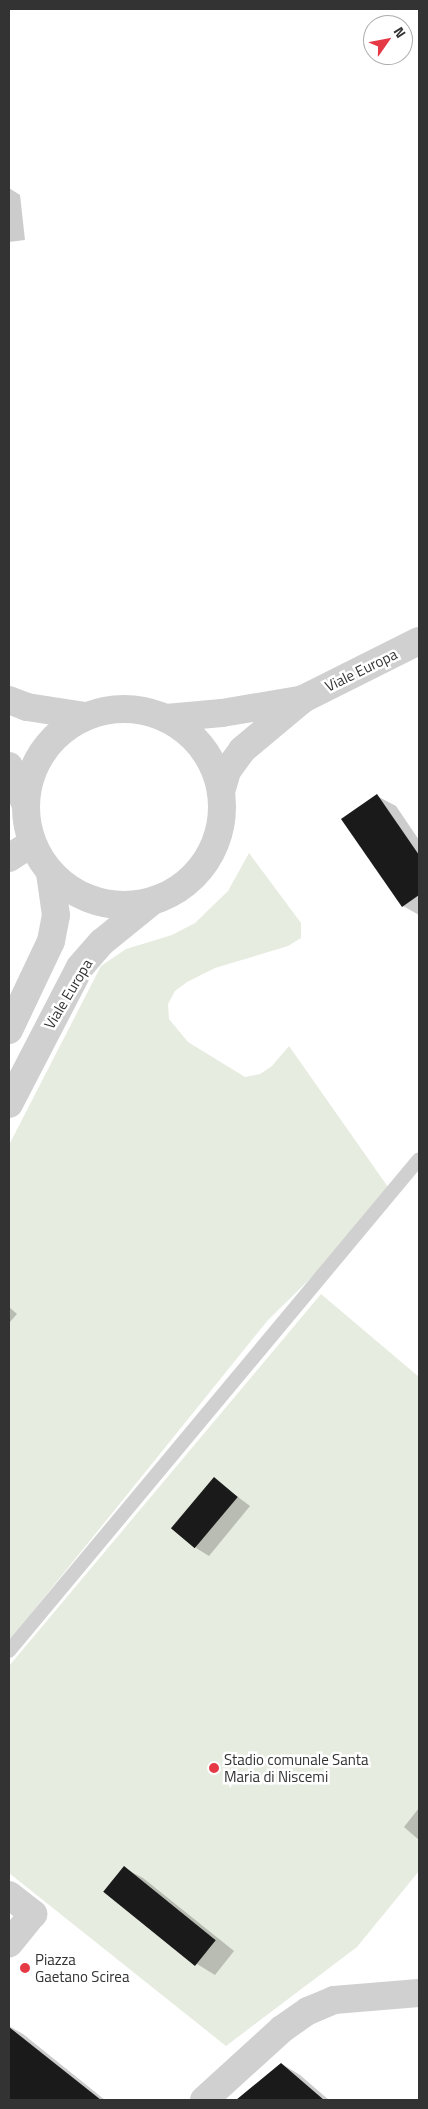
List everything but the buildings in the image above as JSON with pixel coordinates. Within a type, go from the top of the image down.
[{"type":"street","name":"Viale Europa","points":[[221,792],[227,771],[242,750],[302,699],[419,641]]},
{"type":"street","name":"Viale Europa","points":[[166,718],[222,714],[302,699]]},
{"type":"street","points":[[9,700],[27,708],[85,716]]},
{"type":"street","points":[[9,766],[25,803],[32,843],[50,873],[71,890],[96,902],[122,906],[150,903],[176,892],[203,865],[214,849],[222,821],[221,792],[208,756],[183,728],[166,718],[140,710],[112,709],[85,716],[66,728],[37,761],[28,782],[25,803]]},
{"type":"street","points":[[9,858],[32,843]]},
{"type":"street","points":[[9,1030],[51,941],[56,915],[50,873]]},
{"type":"street","name":"Viale Europa","points":[[9,1104],[80,967],[102,942],[150,903]]},
{"type":"street","points":[[9,1895],[32,1914],[9,1944]]},
{"type":"street","points":[[204,2100],[282,2029],[308,2011],[334,2000],[419,1993]]},
{"type":"lane","points":[[9,1651],[419,1159]]},
{"type":"shaded area","points":[[249,853],[301,923],[301,938],[288,946],[215,968],[187,982],[175,991],[168,1004],[169,1019],[188,1042],[245,1077],[260,1074],[272,1066],[289,1046],[388,1187],[321,1268],[268,1320],[9,1641],[9,1145],[101,966],[126,949],[172,935],[195,923],[228,891]]},
{"type":"shaded area","name":"Stadio comunale Santa Maria di Niscemi","points":[[321,1294],[419,1377],[419,1871],[357,1947],[226,2046],[9,1873],[9,1666]]},
{"type":"place","name":"Stadio comunale Santa Maria di Niscemi","points":[[214,1768]]},
{"type":"place","name":"Piazza Gaetano Scirea","points":[[25,1968]]}]
